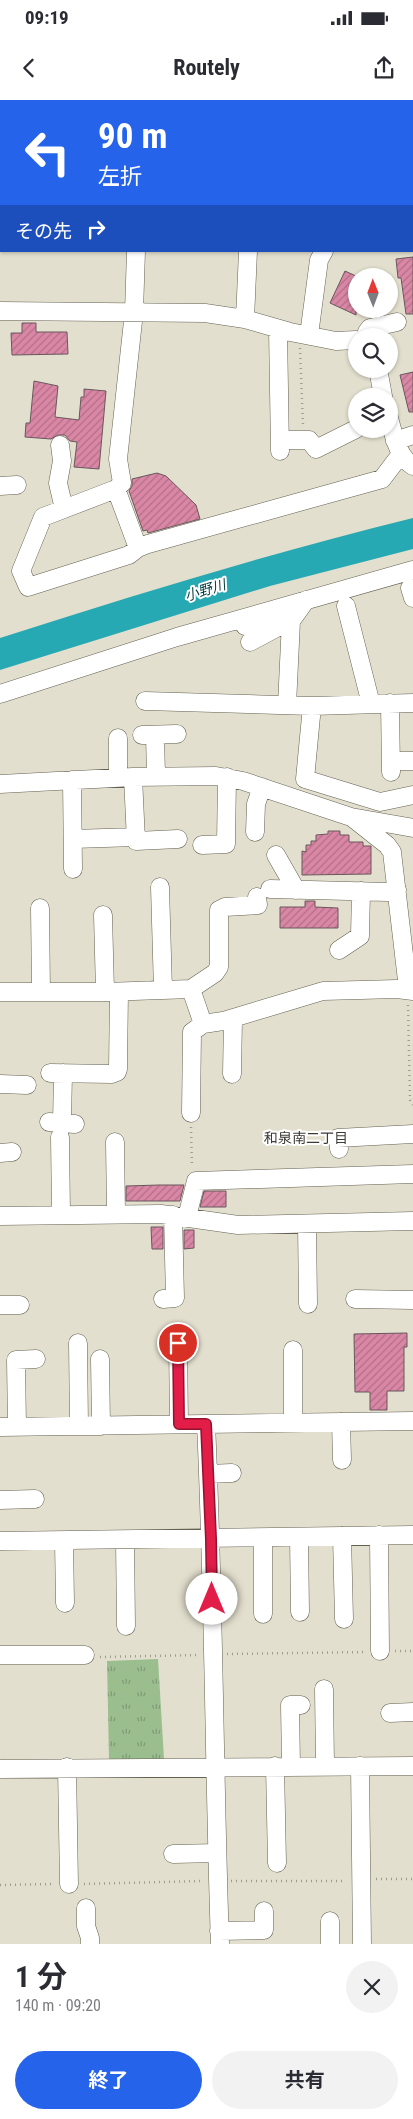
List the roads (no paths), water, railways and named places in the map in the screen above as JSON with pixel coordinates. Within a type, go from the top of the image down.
[{"type":"street","points":[[136,252],[134,312],[118,459],[122,483],[116,490],[43,517],[21,571],[28,587],[129,555],[138,548],[382,479],[391,464],[403,454],[413,435]]},
{"type":"street","points":[[245,320],[248,252]]},
{"type":"street","points":[[304,334],[319,260],[323,252]]},
{"type":"street","points":[[0,311],[206,313],[336,341],[348,340]]},
{"type":"street","points":[[370,328],[397,322]]},
{"type":"street","points":[[278,329],[280,446],[309,440],[316,449],[348,433]]},
{"type":"street","points":[[397,438],[403,454]]},
{"type":"street","points":[[60,445],[62,461],[58,483],[64,509]]},
{"type":"street","points":[[116,490],[138,548]]},
{"type":"street","points":[[0,694],[120,654],[229,621],[413,570]]},
{"type":"street","points":[[250,642],[291,621],[306,600]]},
{"type":"street","points":[[346,606],[372,704]]},
{"type":"street","points":[[229,621],[240,626],[251,627],[274,622],[291,621]]},
{"type":"street","points":[[287,706],[291,621]]},
{"type":"street","points":[[145,701],[287,706],[413,703]]},
{"type":"street","points":[[390,704],[391,766],[413,760]]},
{"type":"street","points":[[312,706],[305,779],[380,802],[413,795]]},
{"type":"street","points":[[156,776],[148,735],[178,734]]},
{"type":"street","points":[[118,738],[136,841],[178,839]]},
{"type":"street","points":[[0,784],[156,776],[226,777],[345,815],[413,828]]},
{"type":"street","points":[[202,845],[226,844],[226,777]]},
{"type":"street","points":[[72,780],[73,869]]},
{"type":"street","points":[[255,832],[256,804],[262,788]]},
{"type":"street","points":[[345,815],[373,799]]},
{"type":"street","points":[[191,1113],[192,1032],[203,1024],[233,1019],[323,991],[410,990],[394,860],[388,845],[345,815]]},
{"type":"street","points":[[73,839],[136,837]]},
{"type":"street","points":[[276,855],[296,890]]},
{"type":"street","points":[[160,888],[163,990]]},
{"type":"street","points":[[0,992],[112,992],[191,989],[215,973],[219,967],[219,910],[224,907],[258,905],[264,893],[296,890],[388,892],[397,890]]},
{"type":"street","points":[[338,950],[360,936],[361,891]]},
{"type":"street","points":[[40,908],[41,992]]},
{"type":"street","points":[[62,1214],[61,1130],[56,1073],[112,1074],[117,1072],[118,1069],[103,915]]},
{"type":"street","points":[[191,989],[203,1024]]},
{"type":"street","points":[[232,1074],[233,1019]]},
{"type":"street","points":[[0,1084],[27,1085]]},
{"type":"street","points":[[339,1149],[338,1138],[413,1134]]},
{"type":"street","points":[[115,1142],[116,1213]]},
{"type":"street","points":[[163,1299],[175,1298],[180,1216],[196,1181],[413,1174]]},
{"type":"street","points":[[0,1216],[116,1213],[180,1216],[238,1225],[413,1221]]},
{"type":"street","points":[[306,1224],[308,1304]]},
{"type":"street","points":[[355,1299],[413,1300]]},
{"type":"street","points":[[78,1343],[79,1426]]},
{"type":"street","points":[[292,1350],[293,1422]]},
{"type":"street","points":[[173,1352],[179,1424]]},
{"type":"street","points":[[100,1359],[101,1426]]},
{"type":"street","points":[[36,1360],[16,1360],[9,1427],[413,1421]]},
{"type":"street","points":[[341,1422],[341,1460]]},
{"type":"street","points":[[206,1424],[211,1539],[219,1938],[264,1930],[264,1911]]},
{"type":"street","points":[[208,1474],[232,1473]]},
{"type":"street","points":[[0,1500],[35,1499]]},
{"type":"street","points":[[0,1541],[413,1535]]},
{"type":"street","points":[[342,1536],[344,1619]]},
{"type":"street","points":[[379,1536],[380,1651]]},
{"type":"street","points":[[299,1537],[300,1612]]},
{"type":"street","points":[[263,1538],[263,1614]]},
{"type":"street","points":[[64,1540],[65,1603]]},
{"type":"street","points":[[125,1540],[126,1626]]},
{"type":"street","points":[[0,1654],[85,1655]]},
{"type":"street","points":[[324,1689],[325,1766]]},
{"type":"street","points":[[277,1863],[283,1766],[290,1705],[301,1706]]},
{"type":"street","points":[[390,1713],[413,1712]]},
{"type":"street","points":[[360,1766],[368,1847],[362,1880],[362,1944]]},
{"type":"street","points":[[0,1769],[67,1767],[413,1766]]},
{"type":"street","points":[[67,1767],[69,1884]]},
{"type":"street","points":[[173,1854],[217,1853]]},
{"type":"street","points":[[86,1908],[86,1926],[90,1944]]},
{"type":"street","points":[[330,1921],[330,1944]]},
{"type":"water","name":"小野川","points":[[413,518],[413,549],[270,586],[0,670],[0,638],[206,574]]},
{"type":"district","name":"和泉南二丁目","points":[[306,1138]]}]
